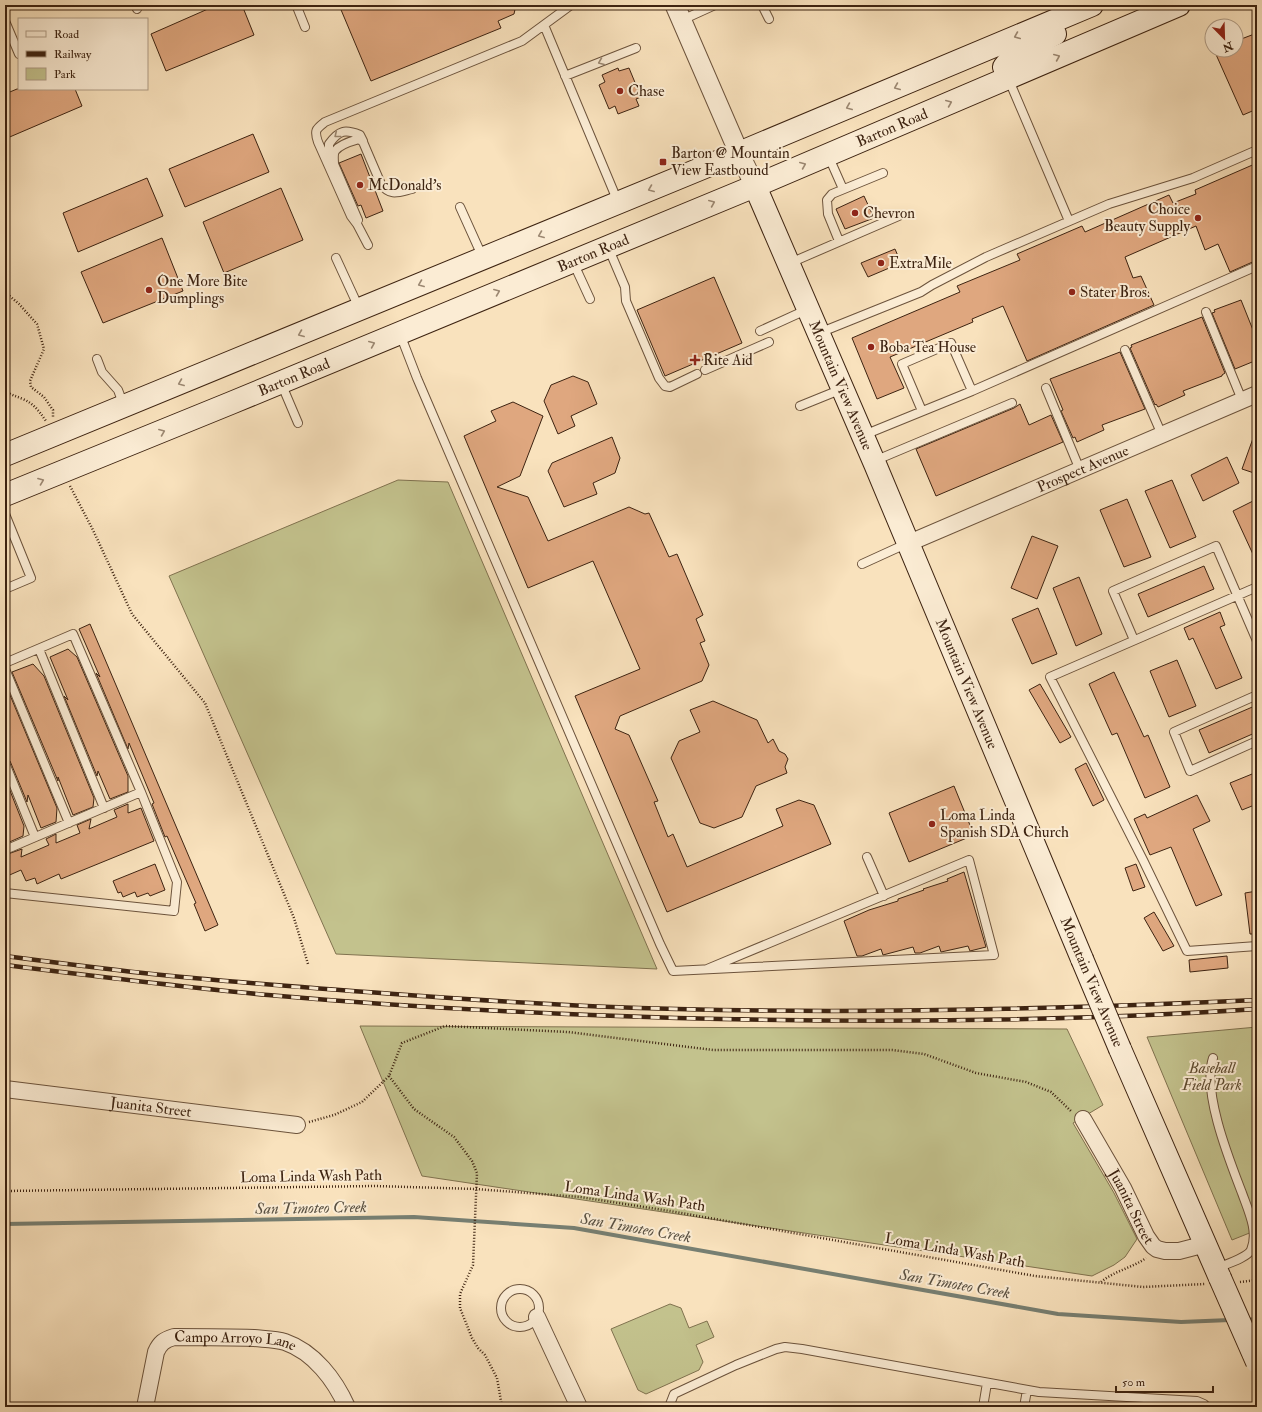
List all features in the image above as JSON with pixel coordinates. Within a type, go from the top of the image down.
[{"type":"main road","points":[[5,455],[49,429],[125,406],[739,153],[1092,5]]},
{"type":"main road","points":[[1008,78],[1004,67],[1012,57],[1072,26],[1102,5]]},
{"type":"main road","name":"Barton Road","points":[[5,495],[608,247],[1179,5]]},
{"type":"main road","name":"Mountain View Avenue","points":[[754,186],[909,543],[1120,1049],[1257,1362]]},
{"type":"street","name":"Mountain View Avenue","points":[[678,12],[754,186]]},
{"type":"street","name":"Prospect Avenue","points":[[909,543],[1257,394]]},
{"type":"street","name":"Juanita Street","points":[[5,1089],[297,1125]]},
{"type":"street","name":"Juanita Street","points":[[1078,1116],[1123,1188],[1146,1236],[1153,1246],[1164,1251],[1179,1251],[1206,1244]]},
{"type":"street","points":[[537,1317],[579,1407]]},
{"type":"street","name":"Campo Arroyo Lane","points":[[145,1407],[156,1352],[160,1344],[165,1340],[174,1337],[239,1337],[284,1342],[314,1358],[338,1389],[347,1407]]},
{"type":"lane","points":[[298,5],[297,8],[305,27]]},
{"type":"lane","points":[[368,245],[359,227],[351,216],[318,142],[315,132],[317,128],[325,122],[522,40],[544,26],[570,5]]},
{"type":"lane","points":[[678,12],[715,5]]},
{"type":"lane","points":[[762,5],[769,18]]},
{"type":"lane","points":[[5,21],[18,52]]},
{"type":"lane","points":[[544,26],[619,202]]},
{"type":"lane","points":[[565,76],[636,48]]},
{"type":"lane","points":[[1008,78],[1069,221]]},
{"type":"lane","points":[[359,227],[358,220],[329,152],[329,144],[334,137],[342,131],[351,131],[360,135],[385,190],[390,193],[412,189]]},
{"type":"lane","points":[[334,164],[335,151],[351,141],[359,139],[363,142]]},
{"type":"lane","points":[[819,333],[921,292],[986,257],[1109,204],[1193,178],[1257,150]]},
{"type":"lane","points":[[828,155],[843,189]]},
{"type":"lane","points":[[839,241],[828,214],[827,200],[832,194],[883,173]]},
{"type":"lane","points":[[460,207],[483,259]]},
{"type":"lane","points":[[788,263],[901,215]]},
{"type":"lane","points":[[608,247],[625,287],[626,302],[659,378],[665,386],[670,386],[769,342]]},
{"type":"lane","points":[[336,258],[360,310]]},
{"type":"lane","points":[[573,261],[590,299]]},
{"type":"lane","points":[[863,435],[972,391],[1257,266]]},
{"type":"lane","points":[[760,331],[808,309]]},
{"type":"lane","points":[[1206,312],[1242,400]]},
{"type":"lane","points":[[400,333],[417,378],[673,971],[994,955],[969,860],[707,969]]},
{"type":"lane","points":[[922,411],[902,364],[951,343],[972,391]]},
{"type":"lane","points":[[1125,350],[1162,435]]},
{"type":"lane","points":[[97,359],[102,372],[118,390],[125,406]]},
{"type":"lane","points":[[281,382],[298,423]]},
{"type":"lane","points":[[1046,388],[1080,470]]},
{"type":"lane","points":[[800,406],[843,389]]},
{"type":"lane","points":[[874,461],[1012,404]]},
{"type":"lane","points":[[5,514],[31,578],[5,589]]},
{"type":"lane","points":[[862,564],[909,543]]},
{"type":"lane","points":[[1134,640],[1113,591],[1216,546],[1236,596],[1257,641]]},
{"type":"lane","points":[[1257,587],[1050,677],[1140,853],[1187,951],[1257,946]]},
{"type":"lane","points":[[5,663],[73,634],[141,792],[177,882],[174,911],[5,893]]},
{"type":"lane","points":[[39,649],[104,808]]},
{"type":"lane","points":[[5,669],[69,823]]},
{"type":"lane","points":[[1257,695],[1174,732],[1190,771],[1257,741]]},
{"type":"lane","points":[[5,763],[35,837]]},
{"type":"lane","points":[[5,850],[141,792]]},
{"type":"lane","points":[[867,857],[884,896]]},
{"type":"lane","points":[[1213,1058],[1210,1067],[1211,1097],[1228,1154],[1252,1223],[1254,1240],[1251,1250],[1246,1256],[1219,1278]]},
{"type":"lane","points":[[516,1288],[529,1290],[538,1299],[539,1312],[537,1317],[533,1322],[520,1327],[508,1323],[503,1318],[500,1306],[505,1294],[516,1288]]},
{"type":"lane","points":[[669,1407],[674,1394],[736,1365],[784,1347],[1039,1392],[1197,1401],[1207,1407]]},
{"type":"lane","points":[[983,1407],[987,1383]]},
{"type":"lane","points":[[1024,1407],[1027,1390]]},
{"type":"path","points":[[5,292],[19,304],[37,324],[44,349],[30,381],[32,387],[44,397],[53,410],[53,418],[49,429]]},
{"type":"path","points":[[5,390],[9,394],[36,406],[49,429]]},
{"type":"path","points":[[60,473],[72,489],[132,614],[205,703],[294,918],[308,964]]},
{"type":"path","points":[[297,1125],[334,1115],[362,1102],[389,1076],[402,1044],[445,1026],[568,1032],[712,1050],[892,1050],[924,1054],[976,1073],[1026,1082],[1051,1092],[1078,1116]]},
{"type":"path","points":[[389,1076],[414,1109],[454,1137],[472,1161],[478,1173],[473,1265],[460,1294],[460,1308],[472,1338],[478,1348],[485,1355],[497,1378],[502,1407]]},
{"type":"path","name":"Loma Linda Wash Path","points":[[5,1191],[375,1186],[476,1189],[580,1197],[663,1210],[1035,1276],[1143,1286],[1219,1278],[1257,1280]]},
{"type":"path","points":[[1101,1283],[1107,1277],[1138,1264],[1157,1249]]},
{"type":"green space","points":[[398,480],[448,482],[657,969],[336,954],[169,576]]},
{"type":"green space","points":[[360,1026],[1067,1029],[1103,1105],[1073,1123],[1114,1193],[1137,1239],[1125,1257],[1114,1265],[1092,1276],[422,1176]]},
{"type":"green space","name":"Baseball Field Park","points":[[1257,1027],[1257,1230],[1232,1240],[1147,1037]]},
{"type":"green space","points":[[670,1304],[681,1308],[689,1328],[707,1321],[714,1337],[696,1345],[703,1362],[699,1370],[646,1394],[638,1390],[611,1329]]},
{"type":"building","points":[[217,5],[242,5],[254,35],[166,71],[151,34]]},
{"type":"building","points":[[339,5],[516,5],[514,14],[498,21],[501,28],[371,81]]},
{"type":"building","points":[[1257,33],[1257,109],[1243,115],[1218,58],[1244,58],[1244,38]]},
{"type":"building","name":"Chase","points":[[618,68],[619,71],[629,68],[641,97],[636,99],[639,106],[618,114],[615,106],[609,109],[599,85],[605,82],[602,75]]},
{"type":"building","points":[[17,89],[75,90],[82,106],[5,139],[5,94]]},
{"type":"building","points":[[253,134],[269,172],[185,207],[169,169]]},
{"type":"building","points":[[361,154],[383,211],[366,218],[361,205],[358,206],[339,163]]},
{"type":"building","points":[[1257,163],[1257,260],[1230,272],[1218,244],[1205,250],[1196,226],[1125,257],[1133,278],[1141,276],[1154,305],[1027,361],[1003,306],[972,319],[973,322],[890,357],[904,388],[877,399],[852,338],[960,292],[957,286],[1020,260],[1017,254],[1082,226],[1085,232],[1169,195],[1173,203],[1196,194],[1195,190]]},
{"type":"building","points":[[147,178],[163,216],[78,252],[63,213]]},
{"type":"building","points":[[281,188],[303,240],[224,273],[203,222]]},
{"type":"building","name":"Chevron","points":[[864,196],[874,218],[845,229],[836,209]]},
{"type":"building","points":[[162,238],[183,291],[103,323],[81,272]]},
{"type":"building","name":"ExtraMile","points":[[895,249],[901,263],[868,277],[861,263]]},
{"type":"building","name":"Rite Aid","points":[[714,277],[742,343],[665,376],[637,310]]},
{"type":"building","points":[[1241,300],[1257,340],[1257,360],[1235,369],[1212,313],[1215,312],[1214,310]]},
{"type":"building","points":[[1202,317],[1225,373],[1222,376],[1183,391],[1185,395],[1158,407],[1156,404],[1155,405],[1130,348],[1132,347],[1131,345]]},
{"type":"building","points":[[1120,352],[1145,409],[1102,425],[1104,430],[1077,442],[1075,437],[1073,438],[1061,411],[1063,410],[1050,379]]},
{"type":"building","points":[[573,376],[588,382],[597,404],[571,416],[575,426],[558,434],[544,401],[551,385]]},
{"type":"building","points":[[513,402],[543,416],[520,476],[497,487],[528,497],[548,541],[629,507],[645,514],[649,513],[669,557],[677,554],[703,615],[696,619],[705,641],[700,643],[709,665],[702,681],[620,716],[615,729],[629,735],[658,801],[654,802],[668,837],[673,834],[687,867],[783,826],[776,809],[799,800],[814,805],[831,844],[667,912],[575,696],[640,669],[593,561],[528,588],[464,436],[496,421],[491,411]]},
{"type":"building","points":[[1020,404],[1029,425],[1051,415],[1063,442],[936,496],[916,449],[1014,408]]},
{"type":"building","points":[[1256,430],[1257,431],[1257,474],[1242,469]]},
{"type":"building","points":[[612,437],[620,458],[615,473],[593,483],[597,494],[564,507],[548,471],[552,463]]},
{"type":"building","points":[[1227,457],[1239,483],[1203,501],[1191,475]]},
{"type":"building","points":[[1172,480],[1196,537],[1170,548],[1145,491]]},
{"type":"building","points":[[1127,499],[1151,557],[1124,567],[1100,510]]},
{"type":"building","points":[[1257,499],[1257,563],[1233,511]]},
{"type":"building","points":[[1032,536],[1058,546],[1037,599],[1011,588]]},
{"type":"building","points":[[1204,566],[1214,589],[1148,617],[1138,594]]},
{"type":"building","points":[[1079,577],[1102,634],[1076,646],[1053,588]]},
{"type":"building","points":[[1038,608],[1057,654],[1032,664],[1012,619]]},
{"type":"building","points":[[1220,612],[1225,625],[1220,627],[1242,678],[1216,689],[1193,638],[1189,640],[1184,628]]},
{"type":"building","points":[[90,624],[218,925],[205,931],[194,904],[196,903],[167,836],[165,837],[152,804],[154,803],[129,743],[128,749],[96,673],[100,677],[79,629]]},
{"type":"building","points":[[68,649],[77,657],[128,776],[128,792],[110,799],[98,771],[97,776],[64,696],[68,700],[50,657]]},
{"type":"building","points":[[1177,660],[1196,706],[1169,717],[1150,671]]},
{"type":"building","points":[[33,664],[44,676],[94,798],[93,807],[73,815],[12,672]]},
{"type":"building","points":[[1114,672],[1144,737],[1148,735],[1170,787],[1145,798],[1117,733],[1112,735],[1089,684]]},
{"type":"building","points":[[5,683],[57,808],[56,822],[41,828],[28,795],[27,802],[10,761],[5,758]]},
{"type":"building","points":[[1040,684],[1071,737],[1060,743],[1029,690]]},
{"type":"building","points":[[713,701],[757,720],[768,743],[773,739],[779,751],[785,754],[788,759],[785,767],[787,773],[756,786],[742,817],[714,828],[700,823],[671,758],[679,741],[700,732],[690,710]]},
{"type":"building","points":[[1257,705],[1257,732],[1209,753],[1199,730]]},
{"type":"building","points":[[1086,763],[1104,800],[1093,806],[1075,769]]},
{"type":"building","points":[[1257,772],[1257,804],[1242,810],[1230,783]]},
{"type":"building","points":[[5,778],[24,826],[23,836],[5,844]]},
{"type":"building","name":"Loma Linda Spanish SDA Church","points":[[954,786],[974,835],[909,862],[889,813]]},
{"type":"building","points":[[1197,795],[1210,821],[1193,829],[1222,895],[1196,906],[1171,847],[1150,855],[1134,819],[1145,814],[1147,818]]},
{"type":"building","points":[[128,804],[128,813],[141,808],[154,841],[61,879],[59,874],[37,884],[35,878],[26,881],[21,870],[5,877],[5,855],[22,849],[21,857],[49,845],[46,839],[56,834],[56,843],[80,833],[77,825],[91,819],[89,829],[117,817],[114,810]]},
{"type":"building","points":[[155,864],[165,890],[150,896],[148,893],[137,897],[135,892],[123,897],[121,892],[118,893],[113,881]]},
{"type":"building","points":[[1136,864],[1145,887],[1133,891],[1125,868]]},
{"type":"building","points":[[964,872],[986,947],[970,951],[968,946],[941,952],[939,946],[920,953],[915,953],[913,947],[883,955],[881,949],[862,956],[857,956],[844,921],[869,910],[898,901],[898,899],[924,890],[923,889],[948,881],[947,879]]},
{"type":"building","points":[[1257,891],[1257,934],[1250,934],[1245,893]]},
{"type":"building","points":[[1154,912],[1174,946],[1163,951],[1144,918]]},
{"type":"building","points":[[1227,956],[1228,968],[1190,972],[1189,960]]},
{"type":"waterway","name":"San Timoteo Creek","points":[[5,1224],[414,1217],[574,1228],[1058,1314],[1181,1322],[1230,1320]]},
{"type":"waterway","name":"San Timoteo Creek","points":[[1245,1320],[1257,1319]]},
{"type":"railway","points":[[5,956],[143,973],[268,985],[429,997],[642,1008],[895,1011],[1112,1006],[1257,1000]]},
{"type":"railway","points":[[5,965],[268,995],[472,1010],[677,1018],[822,1021],[1040,1019],[1112,1017],[1257,1009]]},
{"type":"place","name":"Chase","points":[[620,91]]},
{"type":"place","name":"Barton @ Mountain View Eastbound","points":[[663,162]]},
{"type":"place","name":"McDonald's","points":[[360,185]]},
{"type":"place","name":"Chevron","points":[[855,213]]},
{"type":"place","name":"Choice Beauty Supply","points":[[1198,218]]},
{"type":"place","name":"ExtraMile","points":[[881,263]]},
{"type":"place","name":"One More Bite Dumplings","points":[[149,290]]},
{"type":"place","name":"Stater Bros.","points":[[1072,292]]},
{"type":"place","name":"Boba Tea House","points":[[871,347]]},
{"type":"place","name":"Rite Aid","points":[[695,360]]},
{"type":"place","name":"Loma Linda Spanish SDA Church","points":[[932,824]]}]
